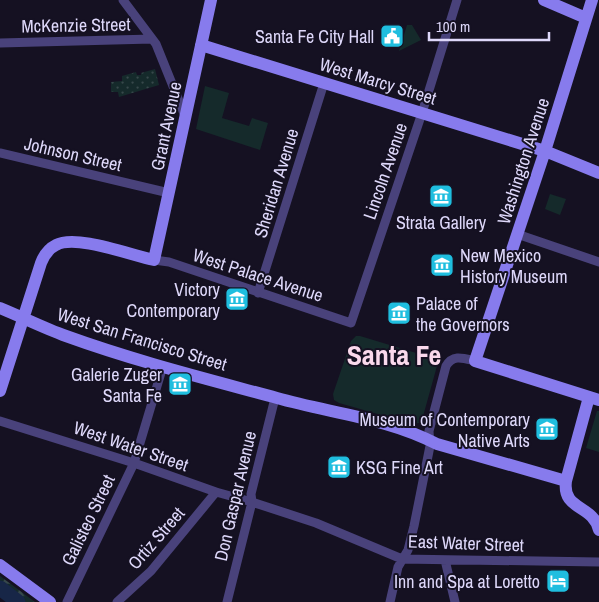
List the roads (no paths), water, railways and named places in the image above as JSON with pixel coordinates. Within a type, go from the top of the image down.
[{"type":"street","points":[[123,0],[158,49],[185,116]]},
{"type":"street","name":"Grant Avenue","points":[[154,260],[211,0]]},
{"type":"street","name":"Lincoln Avenue","points":[[351,323],[422,113],[457,0]]},
{"type":"street","points":[[544,0],[586,18]]},
{"type":"street","name":"Washington Avenue","points":[[475,361],[545,151],[592,0]]},
{"type":"street","name":"McKenzie Street","points":[[0,43],[152,39]]},
{"type":"street","name":"West Marcy Street","points":[[201,45],[545,151],[599,173]]},
{"type":"street","name":"Sheridan Avenue","points":[[258,292],[324,83]]},
{"type":"street","name":"Johnson Street","points":[[0,153],[169,193]]},
{"type":"street","points":[[518,234],[599,262]]},
{"type":"street","points":[[0,392],[41,263],[46,253],[56,244],[77,241],[154,260]]},
{"type":"street","name":"West Palace Avenue","points":[[154,260],[168,262],[351,323]]},
{"type":"street","name":"West San Francisco Street","points":[[0,308],[89,344],[275,398],[313,408],[336,411],[422,436],[437,444],[566,481]]},
{"type":"street","points":[[390,602],[398,567],[408,550],[430,446],[430,426],[445,370],[449,360],[452,358],[475,361],[594,398],[566,481],[566,497],[573,504],[590,514],[599,530]]},
{"type":"street","name":"Galisteo Street","points":[[67,602],[134,464],[163,366]]},
{"type":"street","name":"Don Gaspar Avenue","points":[[227,602],[275,398]]},
{"type":"street","name":"West Water Street","points":[[0,421],[252,502]]},
{"type":"street","name":"Ortiz Street","points":[[118,602],[151,572],[216,492]]},
{"type":"street","name":"East Water Street","points":[[252,502],[316,522],[402,559],[599,562]]},
{"type":"street","points":[[445,560],[455,602]]},
{"type":"street","points":[[0,565],[50,602]]},
{"type":"waterway","points":[[0,588],[18,602]]},
{"type":"place","name":"Santa Fe City Hall","points":[[392,36]]},
{"type":"place","name":"Strata Gallery","points":[[441,196]]},
{"type":"place","name":"New Mexico History Museum","points":[[442,265]]},
{"type":"place","name":"Victory Contemporary","points":[[237,299]]},
{"type":"place","name":"Palace of the Governors","points":[[399,313]]},
{"type":"place","name":"Galerie Zuger Santa Fe","points":[[180,384]]},
{"type":"place","name":"Museum of Contemporary Native Arts","points":[[547,429]]},
{"type":"place","name":"KSG Fine Art","points":[[339,467]]},
{"type":"place","name":"Inn and Spa at Loretto","points":[[558,581]]},
{"type":"district","name":"Santa Fe","points":[[394,355]]}]
